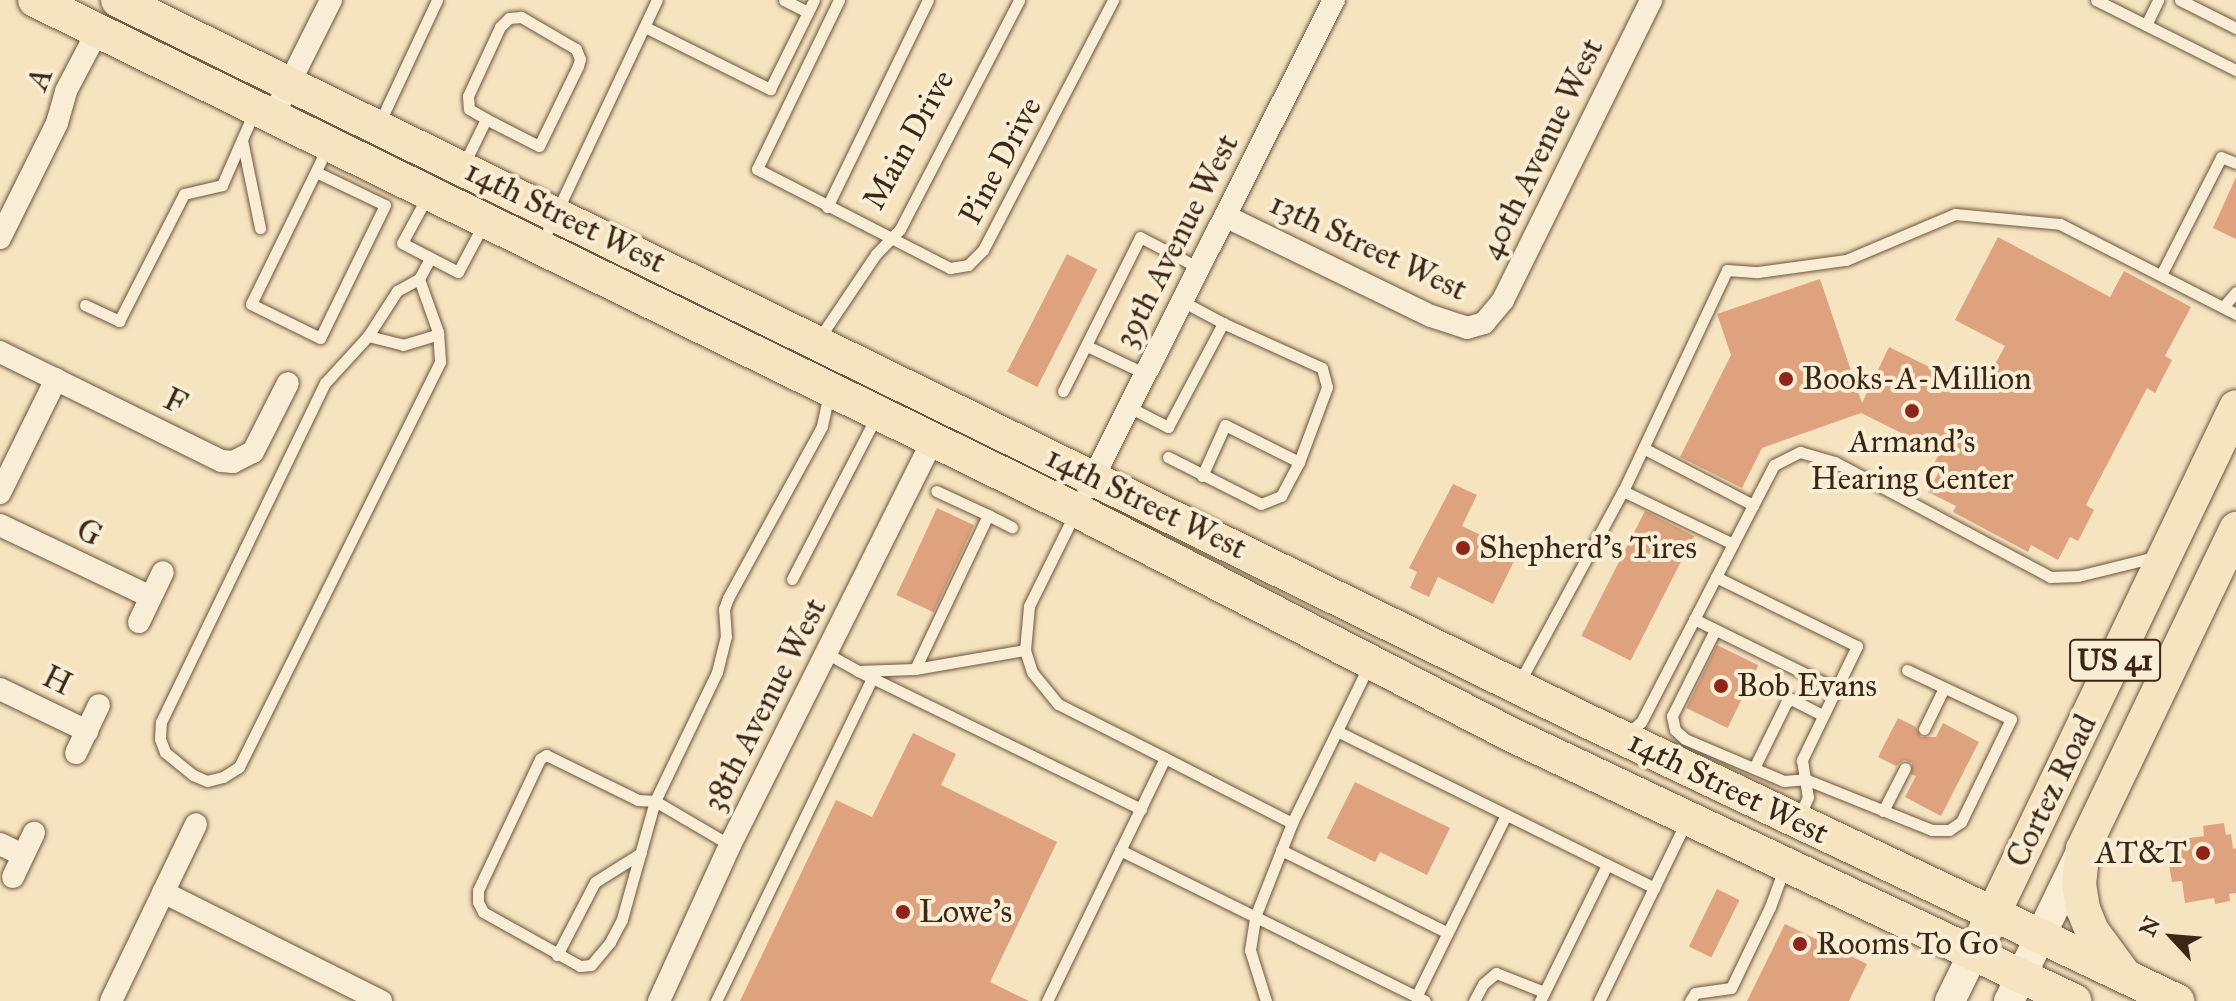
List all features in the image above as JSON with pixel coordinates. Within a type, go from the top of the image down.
[{"type":"main road","name":"14th Street West","points":[[35,0],[264,112],[322,158],[430,193],[1076,510],[1687,820],[1973,954],[2015,989],[2074,1001]]},
{"type":"main road","name":"14th Street West","points":[[118,0],[1517,686],[2177,1001]]},
{"type":"main road","name":"Cortez Road","points":[[1950,1001],[2236,407]]},
{"type":"main road","name":"Cortez Road","points":[[2015,989],[2236,529]]},
{"type":"main road","points":[[1424,688],[1590,750],[1604,748],[1623,737]]},
{"type":"main road","name":"US 41","points":[[2083,849],[2079,885],[2083,909],[2092,931],[2126,976]]},
{"type":"street","points":[[264,112],[289,83],[331,0]]},
{"type":"street","name":"39th Avenue West","points":[[1076,510],[1334,0]]},
{"type":"street","name":"40th Avenue West","points":[[1484,323],[1503,300],[1651,0]]},
{"type":"street","name":"A","points":[[0,238],[57,123],[66,91],[98,30]]},
{"type":"street","points":[[0,208],[48,109],[58,93],[66,91]]},
{"type":"street","name":"13th Street West","points":[[1225,216],[1431,316],[1467,328],[1484,323]]},
{"type":"street","points":[[817,341],[830,390]]},
{"type":"street","name":"F","points":[[0,352],[222,461],[233,462],[253,452],[288,383]]},
{"type":"street","points":[[0,493],[56,379]]},
{"type":"street","name":"38th Avenue West","points":[[659,1001],[730,845],[933,439]]},
{"type":"street","name":"G","points":[[0,525],[151,597]]},
{"type":"street","points":[[139,622],[163,572]]},
{"type":"street","name":"H","points":[[0,689],[87,731]]},
{"type":"street","name":"H","points":[[76,753],[99,705]]},
{"type":"street","points":[[111,1001],[196,824]]},
{"type":"street","points":[[13,877],[34,833]]},
{"type":"street","points":[[0,844],[23,855]]},
{"type":"street","points":[[163,892],[381,1001]]},
{"type":"lane","points":[[378,126],[437,0]]},
{"type":"lane","points":[[540,246],[657,0]]},
{"type":"lane","points":[[784,0],[808,12]]},
{"type":"lane","points":[[645,27],[770,89],[814,0]]},
{"type":"lane","name":"Pine Drive","points":[[839,0],[757,169],[941,266],[962,267],[979,256],[1113,0]]},
{"type":"lane","points":[[827,207],[928,0]]},
{"type":"lane","name":"Main Drive","points":[[817,341],[889,239],[900,229],[942,155],[1019,0]]},
{"type":"lane","points":[[2096,0],[2113,4],[2146,25],[2236,70]]},
{"type":"lane","points":[[2146,25],[2158,0]]},
{"type":"lane","points":[[2180,0],[2236,28]]},
{"type":"lane","points":[[521,17],[571,44],[580,59],[539,146],[486,119],[469,109],[468,96],[500,27],[509,18],[521,17]]},
{"type":"lane","points":[[85,305],[119,321],[184,194],[222,185],[242,139],[264,112]]},
{"type":"lane","points":[[463,167],[486,119]]},
{"type":"lane","points":[[242,139],[260,228]]},
{"type":"lane","points":[[2161,275],[2221,157],[2236,163]]},
{"type":"lane","points":[[322,158],[385,205],[320,338],[251,304],[268,267],[322,158]]},
{"type":"lane","points":[[430,193],[402,243],[458,272],[485,220]]},
{"type":"lane","points":[[1517,686],[1645,449],[1727,270],[1758,272],[1846,260],[1955,214],[2060,224],[2236,314]]},
{"type":"lane","points":[[1063,391],[1140,237],[1199,268]]},
{"type":"lane","points":[[264,250],[268,267]]},
{"type":"lane","points":[[419,279],[438,334],[440,362],[239,767],[223,777],[207,781],[177,765],[165,752],[160,739],[161,722],[325,383],[368,336],[397,291],[419,279],[430,258]]},
{"type":"lane","points":[[2223,307],[2236,292]]},
{"type":"lane","points":[[1168,457],[1261,504],[1281,496],[1299,462],[1327,387],[1322,368],[1182,301]]},
{"type":"lane","points":[[1129,407],[1168,427],[1223,323]]},
{"type":"lane","points":[[368,336],[403,345],[438,334]]},
{"type":"lane","points":[[1087,346],[1146,374]]},
{"type":"lane","points":[[730,845],[655,801],[638,800],[555,757],[540,759],[478,890],[478,902],[483,912],[580,966],[591,965],[598,957],[622,919],[655,801],[717,672],[726,637],[724,609],[728,598],[822,426],[830,390]]},
{"type":"lane","points":[[792,579],[878,413]]},
{"type":"lane","points":[[1202,476],[1225,425],[1299,462]]},
{"type":"lane","points":[[1645,449],[1753,505]]},
{"type":"lane","points":[[1623,737],[1641,722],[1774,465],[1789,454],[1810,452],[2050,577],[2078,576],[2165,555]]},
{"type":"lane","points":[[936,491],[1012,527]]},
{"type":"lane","points":[[1623,491],[1733,544]]},
{"type":"lane","points":[[1076,510],[1029,606],[1025,650],[1038,683],[1058,704],[1292,823]]},
{"type":"lane","points":[[915,669],[988,515]]},
{"type":"lane","points":[[1716,577],[1857,646],[1802,760],[1808,797],[1797,822]]},
{"type":"lane","points":[[1694,619],[1836,689]]},
{"type":"lane","points":[[1715,630],[1672,716],[1675,730],[1685,739],[1784,781],[1805,779],[1932,830],[1949,830],[1961,822],[2011,719],[1907,670]]},
{"type":"lane","points":[[858,671],[915,669],[1025,650]]},
{"type":"lane","points":[[826,653],[1141,809]]},
{"type":"lane","points":[[1266,1001],[1250,950],[1255,917],[1292,823],[1371,661]]},
{"type":"lane","points":[[716,1001],[872,678]]},
{"type":"lane","points":[[1924,729],[1944,688]]},
{"type":"lane","points":[[1754,768],[1786,703],[1791,699],[1823,715]]},
{"type":"lane","points":[[1337,731],[1654,888]]},
{"type":"lane","points":[[1047,1001],[1165,758]]},
{"type":"lane","points":[[1883,811],[1905,768]]},
{"type":"lane","points":[[1120,850],[1420,999],[1448,933],[1506,815]]},
{"type":"lane","points":[[1599,1001],[1687,820]]},
{"type":"lane","points":[[1281,850],[1448,933]]},
{"type":"lane","points":[[557,955],[595,882],[641,853]]},
{"type":"lane","points":[[1474,1001],[1483,984],[1496,973],[1542,997],[1607,865]]},
{"type":"lane","points":[[1692,997],[1731,988],[1770,907],[1785,866]]},
{"type":"building","points":[[2236,177],[2236,239],[2213,228]]},
{"type":"building","points":[[1998,237],[2110,297],[2124,271],[2191,307],[2165,356],[2172,360],[2155,393],[2147,388],[2086,505],[2094,510],[2078,541],[2070,537],[2058,560],[2031,545],[2028,552],[1953,512],[1956,506],[1928,492],[1941,468],[1934,464],[1940,452],[1861,413],[1762,448],[1742,488],[1680,457],[1731,355],[1717,314],[1820,279],[1862,403],[1889,347],[1980,392],[2005,346],[1955,320]]},
{"type":"building","points":[[1067,254],[1097,269],[1037,387],[1007,372]]},
{"type":"building","name":"Shepherd's Tires","points":[[1453,484],[1477,495],[1462,526],[1518,553],[1493,604],[1438,577],[1429,597],[1410,588],[1417,572],[1409,568]]},
{"type":"building","points":[[937,508],[974,525],[934,612],[896,595]]},
{"type":"building","points":[[1645,511],[1694,536],[1630,661],[1581,636]]},
{"type":"building","name":"Bob Evans","points":[[1717,645],[1758,665],[1728,728],[1686,708]]},
{"type":"building","points":[[1898,718],[1916,727],[1921,737],[1936,737],[1943,723],[1979,742],[1941,816],[1905,797],[1916,776],[1911,774],[1912,763],[1904,760],[1896,766],[1878,757]]},
{"type":"building","name":"Lowe's","points":[[913,733],[956,754],[941,785],[1057,842],[990,982],[1029,1001],[740,1001],[836,800],[872,817]]},
{"type":"building","points":[[1355,782],[1450,828],[1427,875],[1380,852],[1375,862],[1327,838]]},
{"type":"building","points":[[2224,823],[2226,835],[2231,834],[2233,849],[2236,848],[2236,893],[2229,894],[2230,901],[2215,904],[2214,898],[2185,903],[2182,881],[2172,882],[2168,859],[2178,857],[2176,840],[2204,836],[2203,826]]},
{"type":"building","points":[[1717,889],[1739,900],[1711,957],[1689,947]]},
{"type":"building","name":"Rooms To Go","points":[[1785,924],[1867,964],[1849,1001],[1747,1001]]},
{"type":"place","name":"Books-A-Million","points":[[1786,379]]},
{"type":"place","name":"Armand's Hearing Center","points":[[1912,411]]},
{"type":"place","name":"Shepherd's Tires","points":[[1463,548]]},
{"type":"place","name":"Bob Evans","points":[[1721,686]]},
{"type":"place","name":"AT&T","points":[[2203,853]]},
{"type":"place","name":"Lowe's","points":[[903,912]]},
{"type":"place","name":"Rooms To Go","points":[[1800,944]]}]
